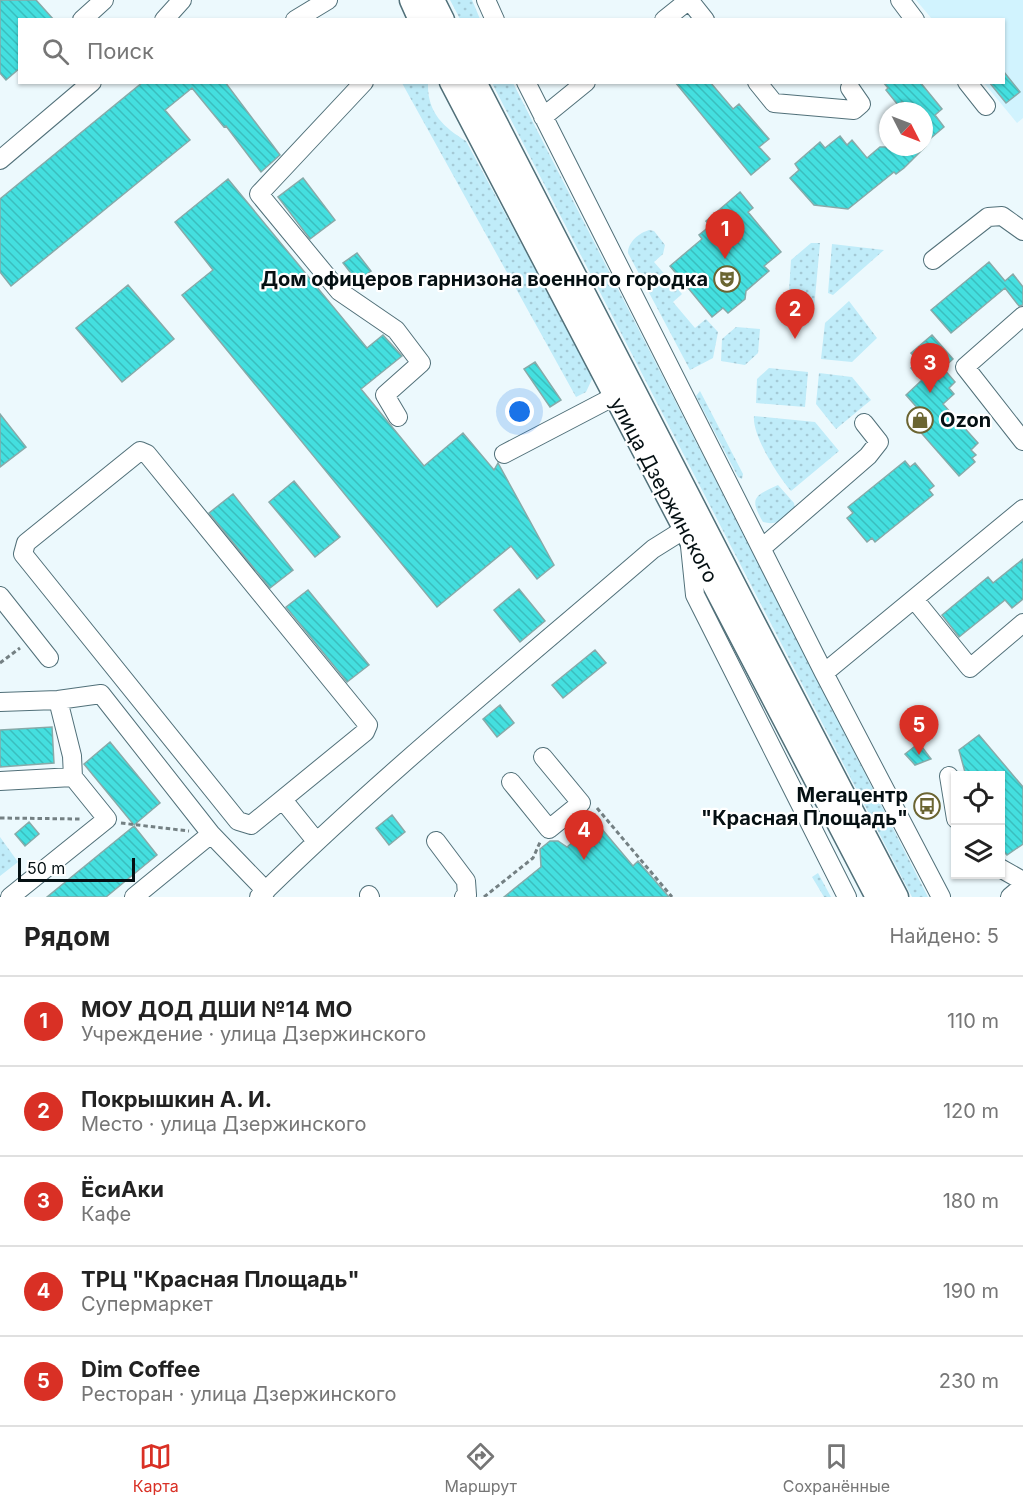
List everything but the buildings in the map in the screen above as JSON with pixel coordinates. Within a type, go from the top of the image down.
[{"type":"main road","points":[[411,0],[419,18]]},
{"type":"main road","points":[[433,0],[442,18]]},
{"type":"main road","name":"улица Дзержинского","points":[[452,84],[877,897]]},
{"type":"main road","name":"улица Дзержинского","points":[[476,84],[699,521],[775,659],[897,897]]},
{"type":"street","points":[[84,18],[104,0]]},
{"type":"street","points":[[166,18],[182,0]]},
{"type":"street","points":[[298,18],[328,0]]},
{"type":"street","points":[[486,0],[494,18]]},
{"type":"street","points":[[666,18],[689,0],[703,18]]},
{"type":"street","points":[[0,160],[90,84]]},
{"type":"street","points":[[362,84],[259,194],[339,291],[396,330],[421,363],[385,395],[398,417]]},
{"type":"street","points":[[527,84],[763,547],[824,673],[941,897]]},
{"type":"street","points":[[543,117],[584,84]]},
{"type":"street","points":[[759,84],[774,103],[854,110],[861,104],[850,88]]},
{"type":"street","points":[[969,84],[986,106]]},
{"type":"street","points":[[933,260],[988,218],[1002,216],[1023,231]]},
{"type":"street","points":[[1020,325],[965,367],[1023,441]]},
{"type":"street","points":[[504,454],[615,396]]},
{"type":"street","points":[[763,547],[868,456],[879,442],[864,423]]},
{"type":"street","points":[[140,451],[147,454],[368,725],[365,732],[287,797],[251,825],[238,821],[23,554],[26,543],[140,451]]},
{"type":"street","points":[[824,673],[1023,509]]},
{"type":"street","points":[[0,702],[58,700],[101,694],[211,834],[262,894],[319,838],[653,549],[687,533],[695,595],[847,897]]},
{"type":"street","points":[[0,596],[49,658]]},
{"type":"street","points":[[914,599],[970,668],[1023,623]]},
{"type":"street","points":[[10,897],[107,819],[73,777],[72,756],[58,700]]},
{"type":"street","points":[[511,782],[549,829],[580,803],[543,757]]},
{"type":"street","points":[[949,776],[951,788]]},
{"type":"street","points":[[0,781],[73,777]]},
{"type":"street","points":[[287,797],[319,838]]},
{"type":"street","points":[[134,897],[211,834]]},
{"type":"street","points":[[436,841],[466,881],[467,895],[464,897]]},
{"type":"street","points":[[1005,871],[1023,881]]},
{"type":"street","points":[[1010,897],[1023,886]]},
{"type":"path","points":[[0,663],[33,638]]},
{"type":"path","points":[[590,813],[598,807],[672,897]]},
{"type":"path","points":[[484,897],[533,858],[535,849],[548,836]]},
{"type":"shaded area","points":[[450,0],[472,0],[480,18],[459,18]]},
{"type":"shaded area","points":[[916,0],[1023,0],[1023,118],[1017,123],[985,84],[1005,84],[1005,18],[931,18]]},
{"type":"shaded area","points":[[403,84],[428,84],[430,102],[438,118],[466,141],[593,377],[586,392],[576,397]]},
{"type":"shaded area","points":[[493,84],[514,84],[928,897],[912,897]]},
{"type":"shaded area","points":[[649,230],[654,231],[665,245],[663,254],[654,262],[682,294],[673,302],[695,328],[706,319],[718,332],[713,358],[690,370],[628,253],[635,238]]},
{"type":"shaded area","points":[[811,243],[820,243],[814,309],[788,307],[791,260]]},
{"type":"shaded area","points":[[832,244],[884,250],[833,295],[828,293]]},
{"type":"shaded area","points":[[849,301],[877,338],[852,362],[821,359],[825,323]]},
{"type":"shaded area","points":[[736,327],[760,329],[758,353],[745,365],[721,361],[722,339]]},
{"type":"shaded area","points":[[769,368],[808,372],[805,407],[756,403],[757,379]]},
{"type":"shaded area","points":[[819,373],[852,377],[871,400],[836,429],[816,404]]},
{"type":"shaded area","points":[[700,391],[743,474],[742,479],[738,477],[696,396]]},
{"type":"shaded area","points":[[754,416],[815,422],[839,451],[791,491],[779,476],[761,444],[754,424]]},
{"type":"shaded area","points":[[778,485],[794,503],[795,509],[781,521],[763,522],[756,508],[756,499]]},
{"type":"shaded area","points":[[0,837],[18,862],[0,876]]},
{"type":"shaded area","points":[[818,873],[831,897],[824,897],[812,877]]},
{"type":"place","name":"МОУ ДОД ДШИ №14 МО","points":[[725,259]]},
{"type":"place","name":"Дом офицеров гарнизона военного городка","points":[[727,279]]},
{"type":"place","name":"Покрышкин А. И.","points":[[795,339]]},
{"type":"place","name":"ЁсиАки","points":[[930,393]]},
{"type":"place","name":"Ozon","points":[[920,420]]},
{"type":"place","name":"Dim Coffee","points":[[919,755]]},
{"type":"place","name":"Мегацентр \"Красная Площадь\"","points":[[927,806]]},
{"type":"place","name":"ТРЦ \"Красная Площадь\"","points":[[584,860]]}]
